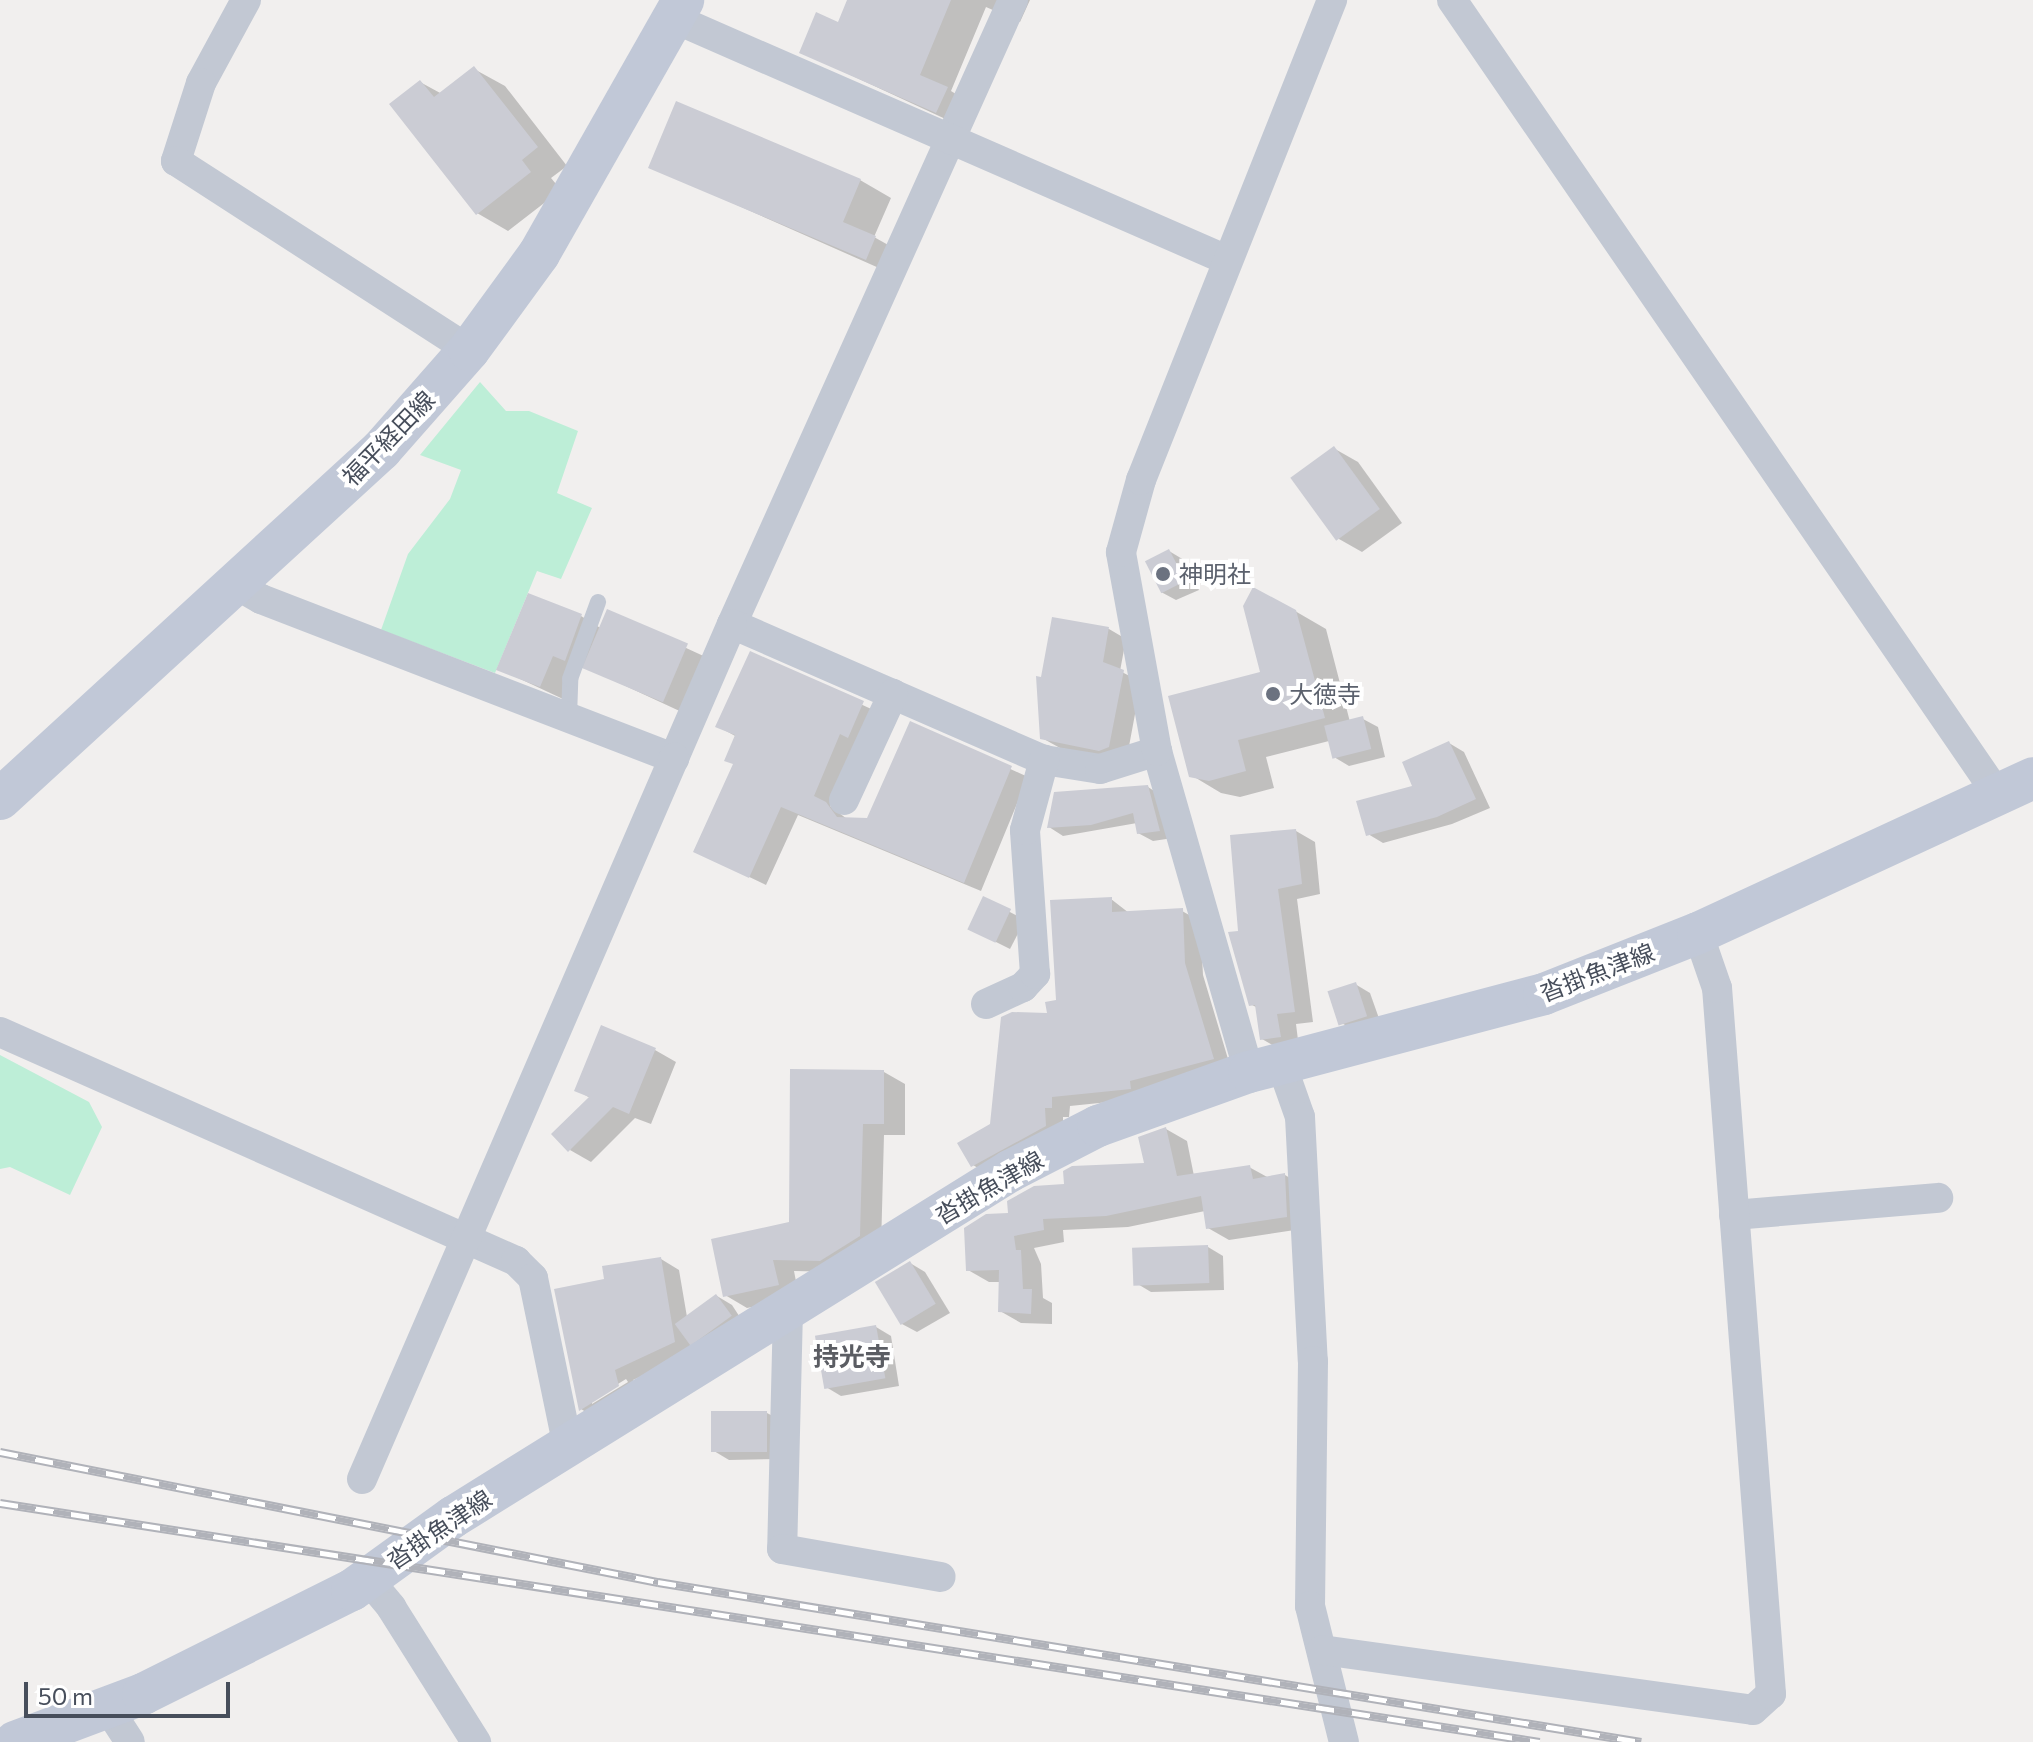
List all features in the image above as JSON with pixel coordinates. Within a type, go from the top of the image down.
[{"type":"main road","name":"福平経田線","points":[[0,799],[381,450],[469,350],[539,254],[678,9]]},
{"type":"main road","name":"沓掛魚津線","points":[[15,1742],[119,1725],[367,1578],[453,1517],[1010,1171],[1098,1126],[1265,1067],[1544,994],[1698,933],[2015,787]]},
{"type":"street","points":[[246,0],[201,83],[176,161],[469,350]]},
{"type":"street","points":[[362,1479],[732,624],[1013,0]]},
{"type":"street","points":[[1332,0],[1141,480],[1121,552],[1157,751],[1265,1067],[1300,1117],[1313,1361],[1310,1606],[1344,1742]]},
{"type":"street","points":[[1452,0],[2015,787]]},
{"type":"street","points":[[678,9],[949,137],[1227,260]]},
{"type":"street","points":[[235,584],[261,599],[674,758]]},
{"type":"street","points":[[732,624],[1044,760],[1100,769],[1157,751]]},
{"type":"street","points":[[844,800],[893,694]]},
{"type":"street","points":[[986,1004],[1023,987],[1035,974],[1025,830],[1044,760]]},
{"type":"street","points":[[1322,1650],[1753,1710],[1771,1694],[1717,988],[1698,933]]},
{"type":"street","points":[[0,1032],[516,1261],[533,1278],[568,1447]]},
{"type":"street","points":[[1734,1215],[1938,1198]]},
{"type":"street","points":[[788,1310],[782,1549],[941,1577]]},
{"type":"street","points":[[367,1578],[391,1607],[476,1742]]},
{"type":"lane","points":[[569,717],[570,679],[598,602]]},
{"type":"green space","points":[[480,382],[506,411],[529,411],[578,431],[557,493],[592,508],[561,579],[537,571],[495,673],[381,630],[408,554],[450,499],[461,470],[420,455]]},
{"type":"green space","points":[[0,1055],[89,1102],[102,1127],[70,1195],[10,1167],[0,1169]]},
{"type":"building","points":[[847,0],[951,0],[920,75],[948,87],[936,113],[799,53],[816,12],[838,22]]},
{"type":"building","points":[[474,66],[538,147],[522,160],[531,172],[476,215],[389,104],[420,80],[434,97]]},
{"type":"building","points":[[676,101],[861,179],[843,222],[876,236],[866,260],[648,168]]},
{"type":"building","points":[[1334,446],[1380,509],[1336,541],[1290,478]]},
{"type":"building","points":[[1169,549],[1185,581],[1161,593],[1145,561]]},
{"type":"building","points":[[1253,587],[1296,610],[1325,718],[1238,740],[1246,771],[1209,781],[1189,777],[1168,696],[1260,672],[1243,606]]},
{"type":"building","points":[[528,593],[582,614],[565,661],[553,656],[540,687],[496,670]]},
{"type":"building","points":[[607,609],[688,643],[663,702],[582,668]]},
{"type":"building","points":[[1052,617],[1109,627],[1103,662],[1124,670],[1109,747],[1099,751],[1040,739],[1036,676],[1041,677]]},
{"type":"building","points":[[750,651],[864,701],[848,738],[840,734],[814,796],[826,802],[837,817],[867,818],[910,721],[1012,766],[964,883],[781,807],[749,878],[693,852],[733,764],[724,761],[735,735],[715,727]]},
{"type":"building","points":[[1363,716],[1371,749],[1332,759],[1324,726]]},
{"type":"building","points":[[1449,741],[1476,799],[1437,817],[1366,836],[1356,801],[1412,786],[1402,762]]},
{"type":"building","points":[[1148,785],[1160,831],[1137,834],[1133,813],[1091,825],[1047,828],[1054,792]]},
{"type":"building","points":[[1296,829],[1302,884],[1278,889],[1295,1012],[1277,1014],[1281,1037],[1260,1040],[1255,1005],[1249,1006],[1228,932],[1238,931],[1230,835]]},
{"type":"building","points":[[983,896],[1011,909],[995,943],[967,930]]},
{"type":"building","points":[[1112,897],[1112,912],[1183,908],[1185,963],[1214,1059],[1130,1081],[1131,1089],[1052,1097],[1052,1108],[1045,1108],[1046,1126],[971,1167],[957,1143],[990,1124],[1001,1017],[1012,1012],[1047,1013],[1045,1002],[1056,1000],[1050,900]]},
{"type":"building","points":[[1356,982],[1367,1016],[1339,1026],[1327,991]]},
{"type":"building","points":[[601,1025],[656,1048],[629,1114],[613,1107],[568,1152],[551,1134],[589,1097],[574,1091]]},
{"type":"building","points":[[790,1069],[884,1070],[884,1124],[863,1124],[860,1236],[820,1261],[773,1260],[779,1285],[723,1297],[711,1239],[789,1222]]},
{"type":"building","points":[[1166,1127],[1177,1176],[1250,1165],[1253,1179],[1285,1173],[1287,1217],[1206,1229],[1201,1196],[1106,1216],[1043,1219],[1044,1230],[1014,1236],[1016,1250],[1021,1250],[1023,1289],[1032,1289],[1031,1314],[998,1312],[999,1270],[966,1271],[964,1228],[986,1214],[1008,1213],[1007,1201],[1034,1186],[1064,1184],[1063,1171],[1072,1166],[1144,1163],[1138,1137]]},
{"type":"building","points":[[1208,1245],[1209,1283],[1133,1286],[1132,1248]]},
{"type":"building","points":[[661,1257],[675,1342],[615,1370],[619,1386],[579,1411],[554,1289],[604,1279],[602,1266]]},
{"type":"building","points":[[910,1261],[936,1304],[901,1325],[875,1282]]},
{"type":"building","points":[[716,1294],[732,1316],[691,1346],[675,1324]]},
{"type":"building","points":[[876,1325],[885,1378],[824,1389],[815,1336]]},
{"type":"building","points":[[711,1411],[767,1411],[767,1452],[711,1452]]},
{"type":"railway","points":[[0,1452],[658,1582],[1641,1742]]},
{"type":"railway","points":[[0,1503],[1540,1742]]},
{"type":"place","name":"神明社","points":[[1163,574]]},
{"type":"place","name":"大徳寺","points":[[1273,694]]},
{"type":"district","name":"持光寺","points":[[852,1356]]}]
